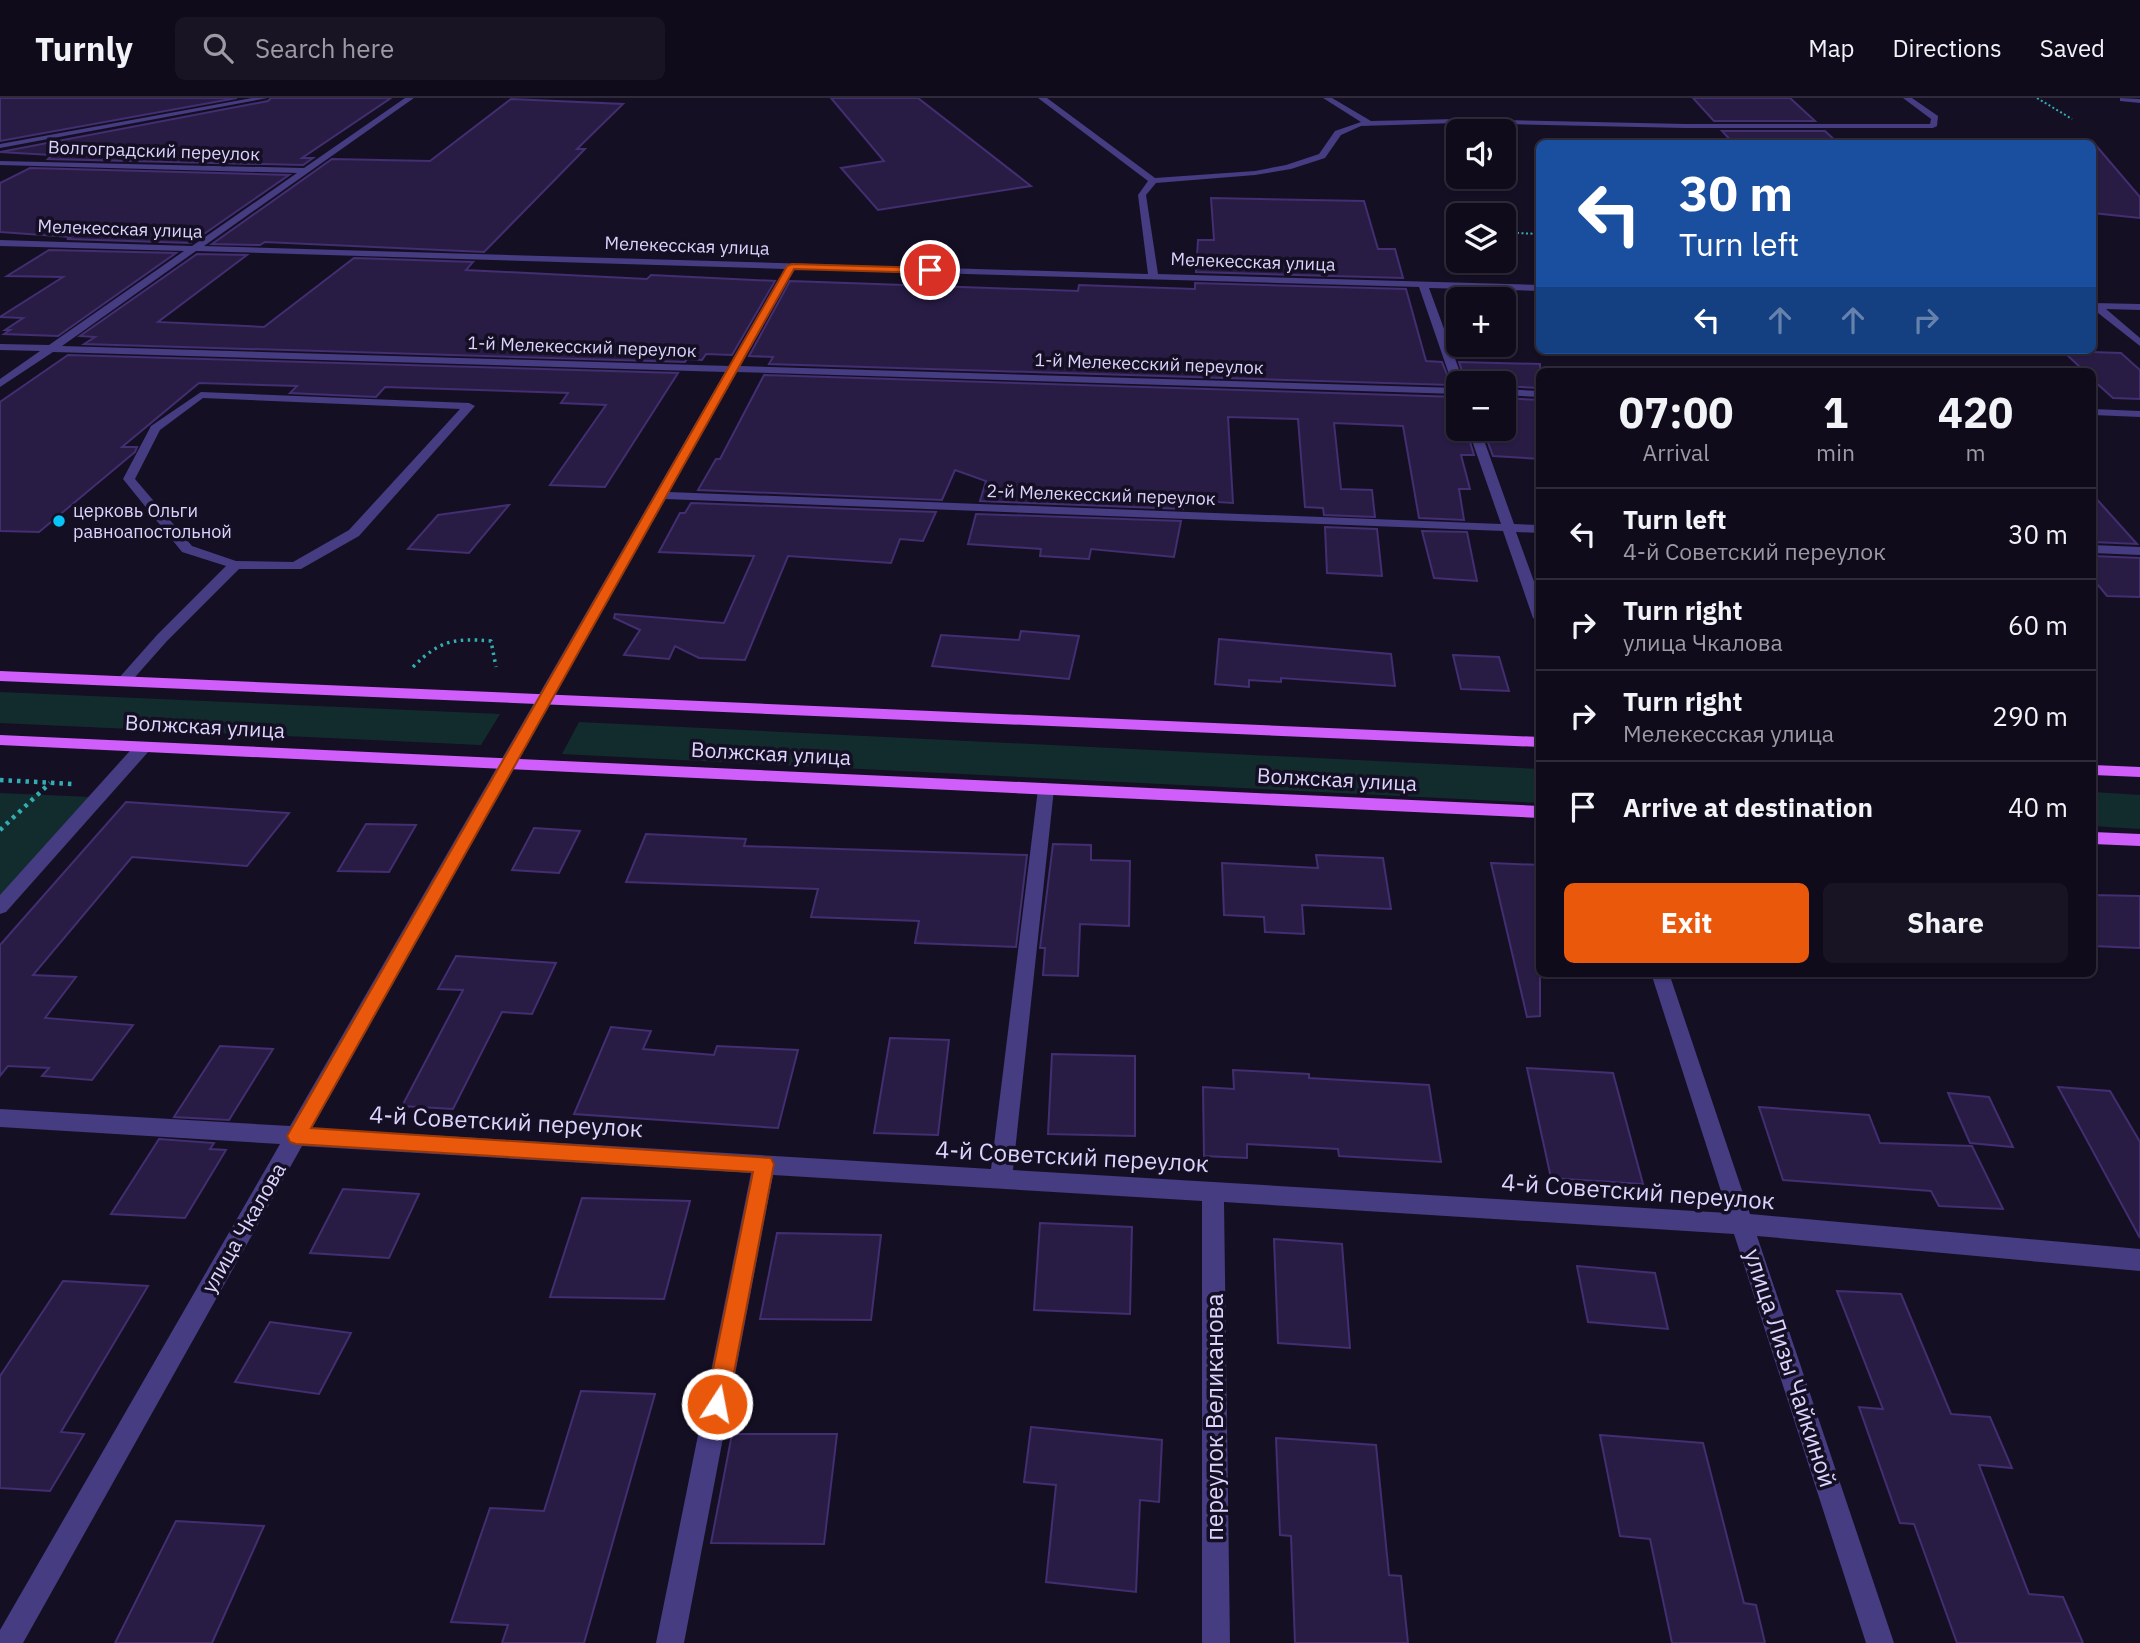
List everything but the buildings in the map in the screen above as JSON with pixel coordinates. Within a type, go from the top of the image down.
[{"type":"main road","name":"Волжская улица","points":[[0,677],[1536,743]]},
{"type":"main road","name":"Волжская улица","points":[[0,740],[1536,813]]},
{"type":"main road","points":[[2096,770],[2140,772]]},
{"type":"main road","points":[[2096,838],[2140,840]]},
{"type":"street","points":[[0,146],[264,98]]},
{"type":"street","points":[[0,384],[410,98]]},
{"type":"street","points":[[1042,98],[1153,181],[1255,173],[1288,167],[1322,156],[1338,133],[1347,128],[1370,124],[1456,121],[1685,127],[1933,126],[1935,118],[1907,98]]},
{"type":"street","points":[[1327,98],[1370,124]]},
{"type":"street","points":[[2123,99],[2140,100]]},
{"type":"street","points":[[1685,127],[1692,135]]},
{"type":"street","name":"Волгоградский переулок","points":[[0,163],[306,171]]},
{"type":"street","points":[[1153,181],[1142,195],[1153,276]]},
{"type":"street","name":"Мелекесская улица","points":[[0,243],[1536,288]]},
{"type":"street","name":"улица Чкалова","points":[[8,1643],[792,266]]},
{"type":"street","points":[[1423,284],[1454,371]]},
{"type":"street","points":[[2096,306],[2140,307]]},
{"type":"street","points":[[2096,308],[2140,343]]},
{"type":"street","name":"1-й Мелекесский переулок","points":[[0,347],[1446,391]]},
{"type":"street","points":[[1516,393],[1536,394]]},
{"type":"street","points":[[124,682],[162,638],[236,565],[296,566],[354,533],[469,405],[201,395],[155,428],[129,480],[187,549],[236,565]]},
{"type":"street","points":[[2096,412],[2140,414]]},
{"type":"street","points":[[1478,441],[1536,606]]},
{"type":"street","name":"2-й Мелекесский переулок","points":[[661,495],[1536,529]]},
{"type":"street","points":[[2096,549],[2140,551]]},
{"type":"street","points":[[0,907],[143,747]]},
{"type":"street","points":[[1001,1179],[1046,789]]},
{"type":"street","name":"улица Лизы Чайкиной","points":[[1661,977],[1880,1643]]},
{"type":"street","name":"4-й Советский переулок","points":[[0,1118],[1742,1224],[2140,1260]]},
{"type":"street","points":[[670,1643],[764,1164]]},
{"type":"street","name":"переулок Великанова","points":[[1213,1192],[1216,1643]]},
{"type":"path","points":[[2037,98],[2072,119]]},
{"type":"path","points":[[1517,233],[1536,234]]},
{"type":"path","points":[[410,671],[430,648],[457,637],[491,641],[495,667]]},
{"type":"path","points":[[0,780],[108,786]]},
{"type":"path","points":[[0,830],[50,783]]},
{"type":"green space","points":[[0,692],[500,714],[481,745],[0,723]]},
{"type":"green space","points":[[579,722],[1536,769],[1536,803],[562,754]]},
{"type":"green space","points":[[2096,792],[2140,795],[2140,829],[2096,826]]},
{"type":"green space","points":[[0,793],[91,797],[0,900]]},
{"type":"place","name":"церковь Ольги равноапостольной","points":[[59,521]]},
{"type":"route","points":[[717,1404],[764,1164],[296,1136],[792,266],[930,270]]}]
